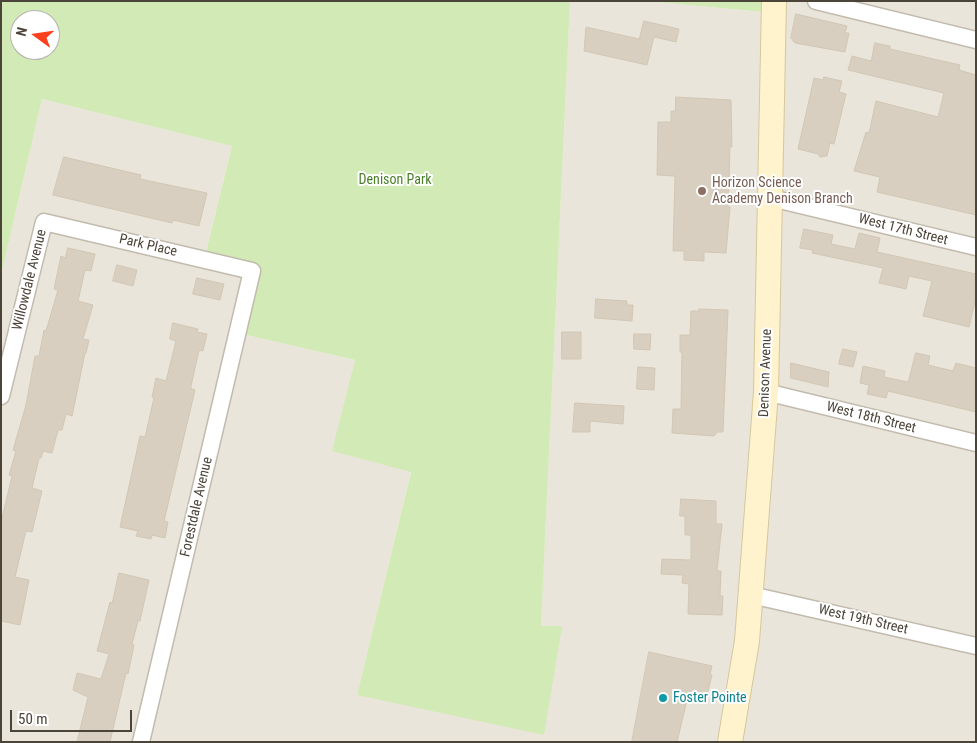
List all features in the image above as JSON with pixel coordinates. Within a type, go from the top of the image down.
[{"type":"main road","name":"Denison Avenue","points":[[730,742],[744,666],[766,392],[774,1]]},
{"type":"street","points":[[816,1],[976,40]]},
{"type":"street","name":"West 17th Street","points":[[771,198],[976,247]]},
{"type":"street","name":"Park Place","points":[[44,222],[252,271]]},
{"type":"street","name":"Willowdale Avenue","points":[[1,396],[44,222]]},
{"type":"street","name":"Forestdale Avenue","points":[[142,742],[252,271]]},
{"type":"street","name":"West 18th Street","points":[[766,392],[976,443]]},
{"type":"street","name":"West 19th Street","points":[[751,595],[976,646]]},
{"type":"shaded area","points":[[570,1],[646,1],[773,13],[774,1],[976,1],[976,742],[1,742],[1,275],[42,99],[232,146],[204,259],[252,271],[238,333],[355,360],[333,451],[411,471],[357,695],[562,626],[541,626]]},
{"type":"green space","name":"Denison Park","points":[[1,1],[570,1],[541,626],[562,626],[544,735],[357,695],[411,472],[332,451],[355,360],[238,333],[252,272],[204,260],[232,146],[42,99],[1,275]]},
{"type":"green space","points":[[646,1],[774,1],[774,13]]},
{"type":"building","points":[[796,14],[847,26],[845,33],[849,33],[845,52],[795,43],[791,38]]},
{"type":"building","points":[[644,21],[679,29],[676,42],[654,37],[647,65],[584,51],[586,27],[639,39]]},
{"type":"building","points":[[875,43],[890,46],[890,49],[960,65],[959,70],[976,75],[976,215],[877,192],[880,177],[854,171],[866,132],[869,133],[876,101],[938,117],[944,93],[848,70],[852,56],[871,61]]},
{"type":"building","points":[[824,77],[842,81],[839,92],[846,94],[834,144],[830,143],[827,156],[820,157],[818,154],[798,149],[814,78],[823,80]]},
{"type":"building","name":"Horizon Science Academy Denison Branch","points":[[676,97],[731,100],[732,147],[730,146],[728,207],[730,207],[726,253],[704,252],[704,261],[684,260],[684,251],[673,251],[675,176],[657,175],[658,122],[671,122],[671,111],[675,111]]},
{"type":"building","points":[[64,157],[141,175],[140,179],[207,193],[199,226],[173,220],[172,223],[53,195]]},
{"type":"building","points":[[804,229],[833,235],[831,244],[855,249],[859,233],[880,238],[877,252],[976,274],[976,298],[969,327],[923,316],[932,281],[909,276],[906,289],[879,283],[883,268],[812,253],[813,250],[800,248]]},
{"type":"building","points":[[68,248],[95,254],[91,271],[85,270],[78,301],[93,305],[83,339],[89,340],[72,416],[66,414],[62,430],[58,430],[52,453],[43,451],[41,458],[39,458],[32,488],[42,491],[32,532],[26,531],[15,577],[29,580],[20,625],[1,621],[1,522],[12,476],[9,475],[16,451],[13,450],[26,405],[35,356],[39,356],[44,330],[46,331],[58,290],[54,289],[61,256],[65,258]]},
{"type":"building","points":[[117,265],[137,270],[133,286],[113,281]]},
{"type":"building","points":[[197,278],[224,284],[220,300],[193,294]]},
{"type":"building","points":[[596,299],[627,301],[627,305],[633,305],[632,321],[595,318]]},
{"type":"building","points":[[699,309],[728,310],[723,432],[717,432],[714,436],[672,433],[673,409],[681,409],[682,352],[680,352],[680,335],[690,335],[691,311],[699,311]]},
{"type":"building","points":[[173,323],[198,329],[197,332],[207,334],[203,351],[199,350],[191,386],[191,389],[195,390],[164,521],[168,522],[165,538],[152,535],[151,539],[136,536],[138,531],[120,527],[140,436],[145,437],[154,398],[152,397],[156,378],[166,381],[176,341],[170,339]]},
{"type":"building","points":[[562,332],[581,332],[581,359],[562,359]]},
{"type":"building","points":[[634,334],[651,334],[650,350],[634,349]]},
{"type":"building","points":[[843,349],[857,352],[853,367],[839,364]]},
{"type":"building","points":[[916,353],[930,356],[928,365],[953,371],[956,363],[976,368],[976,412],[888,391],[886,398],[867,394],[869,385],[860,383],[863,366],[885,371],[884,377],[908,382]]},
{"type":"building","points":[[791,363],[829,372],[828,387],[791,378]]},
{"type":"building","points":[[638,367],[655,368],[654,390],[637,389]]},
{"type":"building","points":[[575,403],[624,406],[623,424],[590,421],[590,432],[573,432]]},
{"type":"building","points":[[681,499],[716,501],[716,524],[722,524],[717,571],[721,571],[720,596],[723,596],[722,615],[688,614],[689,584],[682,583],[683,575],[661,574],[662,559],[691,560],[691,535],[685,535],[685,516],[680,516]]},
{"type":"building","points":[[119,573],[149,580],[140,621],[138,621],[132,644],[134,645],[128,674],[126,673],[110,742],[77,742],[88,697],[73,690],[77,673],[101,679],[109,654],[97,651]]},
{"type":"building","name":"Foster Pointe","points":[[649,652],[712,666],[710,674],[712,675],[706,699],[688,696],[677,742],[632,742]]},
{"type":"place","name":"Horizon Science Academy Denison Branch","points":[[702,191]]},
{"type":"place","name":"Foster Pointe","points":[[663,698]]}]
